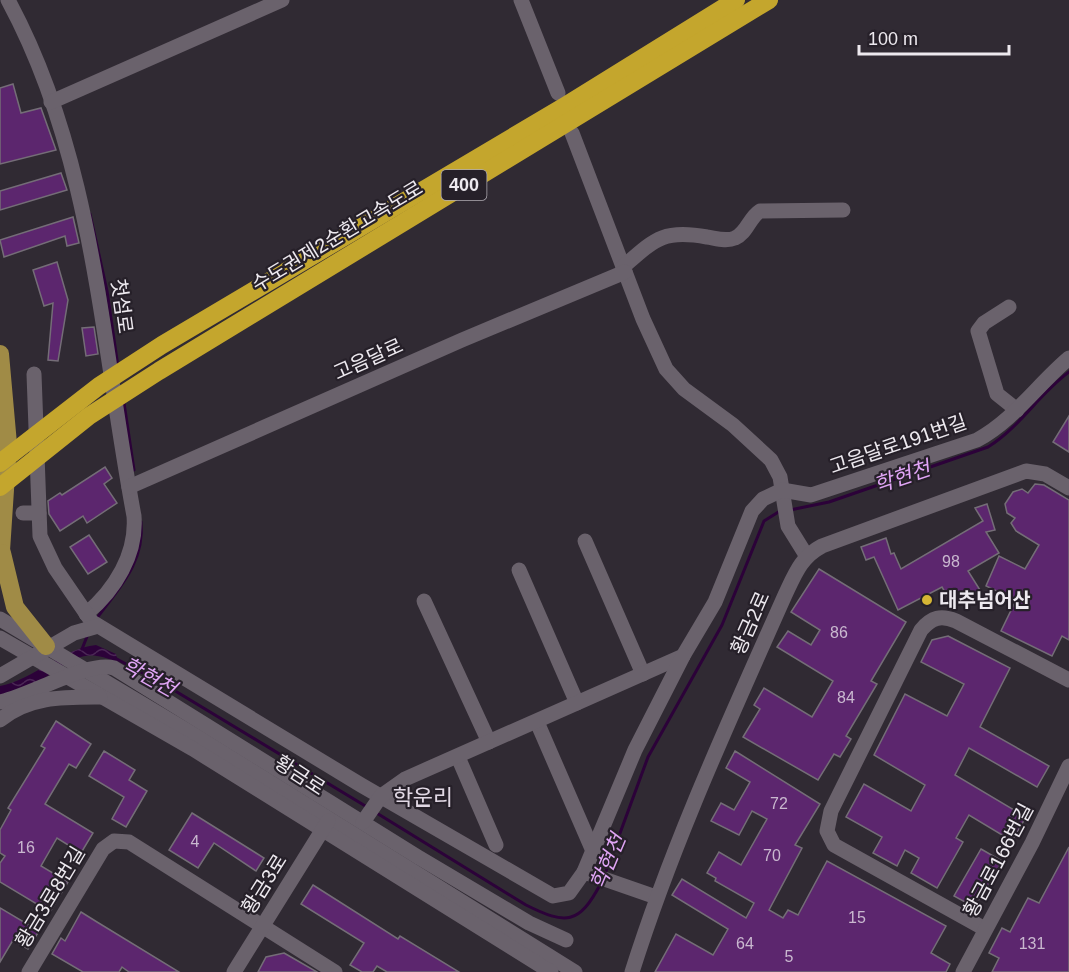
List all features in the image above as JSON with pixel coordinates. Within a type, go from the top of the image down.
[{"type":"highway","name":"수도권제2순환고속도로","points":[[0,463],[99,386],[162,345],[565,106],[736,0]]},
{"type":"highway","name":"수도권제2순환고속도로","points":[[0,487],[88,416],[159,371],[769,0]]},
{"type":"main road","points":[[0,354],[8,444],[1,559],[11,598],[37,638]]},
{"type":"street","name":"첫섬로","points":[[8,0],[55,100],[80,199],[95,262],[135,525],[133,546],[118,577],[105,597],[86,614]]},
{"type":"street","points":[[55,100],[282,0]]},
{"type":"street","points":[[521,0],[558,93]]},
{"type":"street","points":[[572,133],[624,269],[666,369],[684,389],[766,453],[776,468],[783,494],[786,519],[792,535],[807,555],[822,546],[1026,471],[1045,474],[1069,488]]},
{"type":"street","name":"고음달로","points":[[129,487],[624,269],[646,247],[666,235],[685,233],[726,240],[742,233],[760,211],[843,210]]},
{"type":"street","points":[[1009,307],[984,323],[978,331],[997,394],[1017,410]]},
{"type":"street","name":"고음달로191번길","points":[[783,494],[811,495],[939,454],[987,435],[1017,410],[1043,381],[1069,358]]},
{"type":"street","points":[[34,374],[40,536],[86,614],[98,627],[379,798],[553,896],[569,893],[588,874],[593,851],[635,750],[683,656],[715,602],[752,511],[763,500],[783,494]]},
{"type":"street","points":[[22,513],[39,513]]},
{"type":"street","points":[[585,542],[643,674]]},
{"type":"street","name":"황금2로","points":[[632,972],[656,897],[785,595],[800,563],[807,555]]},
{"type":"street","points":[[519,570],[577,703]]},
{"type":"street","points":[[424,601],[489,742]]},
{"type":"street","points":[[985,928],[834,845],[827,831],[831,811],[921,630],[933,619],[940,617],[956,621],[1069,680]]},
{"type":"street","name":"황금로","points":[[0,619],[37,638],[101,678],[551,972]]},
{"type":"street","points":[[0,676],[74,633],[98,627]]},
{"type":"street","name":"황금로","points":[[0,638],[326,824],[574,972]]},
{"type":"street","points":[[364,820],[379,798],[405,779],[683,656]]},
{"type":"street","points":[[0,702],[31,694],[92,667],[114,668],[529,923],[566,940]]},
{"type":"street","points":[[0,720],[19,708],[42,700],[65,697],[102,697]]},
{"type":"street","points":[[537,722],[593,851]]},
{"type":"street","points":[[458,757],[496,845]]},
{"type":"street","name":"황금로166번길","points":[[963,972],[1032,843],[1069,766]]},
{"type":"street","name":"황금3로","points":[[234,972],[326,824]]},
{"type":"street","name":"황금3로8번길","points":[[29,972],[103,849],[114,841],[129,842],[143,850],[261,928]]},
{"type":"street","points":[[588,874],[656,897]]},
{"type":"street","points":[[261,928],[335,972]]},
{"type":"water","points":[[96,645],[116,654],[118,663],[92,656],[82,657],[28,687],[0,695],[0,686],[25,677],[71,652]]},
{"type":"building","points":[[13,84],[21,113],[41,108],[56,150],[0,164],[0,88]]},
{"type":"building","points":[[61,173],[67,190],[0,210],[0,191]]},
{"type":"building","points":[[73,217],[79,243],[67,246],[65,236],[4,257],[0,240]]},
{"type":"building","points":[[57,262],[68,300],[58,361],[48,360],[53,303],[44,306],[33,270]]},
{"type":"building","points":[[94,327],[98,354],[86,356],[82,328]]},
{"type":"building","points":[[1069,416],[1069,452],[1053,442]]},
{"type":"building","points":[[105,467],[112,478],[104,484],[117,503],[87,523],[83,516],[60,531],[49,514],[48,501],[60,493],[62,495]]},
{"type":"building","points":[[1035,484],[1044,485],[1069,500],[1069,640],[1062,636],[1052,656],[1001,631],[1016,600],[986,586],[999,556],[1025,569],[1039,545],[1016,531],[1011,523],[1015,518],[1007,513],[1005,504],[1013,492],[1022,489],[1028,493]]},
{"type":"building","points":[[987,504],[995,530],[986,532],[999,553],[968,571],[980,590],[953,606],[942,587],[898,610],[874,557],[866,560],[861,547],[886,538],[891,554],[894,553],[901,569],[983,521],[975,508]]},
{"type":"building","points":[[89,535],[107,562],[88,574],[70,547]]},
{"type":"building","points":[[819,569],[906,622],[871,681],[877,684],[846,736],[851,739],[840,757],[834,754],[818,780],[743,737],[760,709],[754,705],[764,688],[812,717],[833,681],[777,647],[788,631],[811,645],[820,630],[791,612]]},
{"type":"building","points":[[948,636],[1010,668],[980,727],[1049,766],[1037,787],[969,748],[955,775],[1026,817],[1012,841],[969,815],[956,838],[963,842],[937,888],[911,873],[919,858],[905,850],[897,866],[873,853],[882,837],[846,817],[864,784],[911,811],[925,785],[874,755],[905,694],[947,716],[964,684],[921,662],[932,640]]},
{"type":"building","points":[[56,721],[91,744],[76,768],[69,764],[45,804],[93,833],[81,853],[57,838],[41,866],[68,882],[50,912],[0,882],[0,863],[5,856],[0,853],[0,830],[11,810],[8,808],[45,748],[41,746]]},
{"type":"building","points":[[104,751],[135,770],[129,780],[147,791],[126,827],[112,819],[124,797],[89,776]]},
{"type":"building","points":[[735,751],[820,804],[795,845],[802,848],[769,910],[783,918],[788,910],[798,915],[827,861],[946,926],[931,953],[950,964],[946,972],[655,972],[676,934],[713,955],[728,929],[672,895],[682,879],[746,918],[754,903],[715,881],[716,878],[707,873],[719,852],[741,865],[767,819],[752,811],[739,835],[711,821],[721,803],[734,810],[750,782],[726,768]]},
{"type":"building","points":[[192,813],[264,858],[256,871],[214,843],[198,868],[169,850]]},
{"type":"building","points":[[1069,847],[1069,972],[992,972],[999,958],[989,953],[1002,928],[1010,932],[1028,898],[1039,903]]},
{"type":"building","points":[[981,849],[1002,861],[981,899],[965,902],[954,896]]},
{"type":"building","points":[[313,885],[398,939],[400,936],[459,972],[387,972],[377,966],[373,972],[362,972],[350,965],[364,943],[301,904]]},
{"type":"building","points":[[0,908],[39,931],[28,949],[13,940],[0,962]]},
{"type":"building","points":[[81,912],[179,972],[129,972],[122,967],[119,972],[83,972],[52,954],[61,938],[65,941]]},
{"type":"building","points":[[284,953],[317,972],[258,972],[266,957]]},
{"type":"waterway","points":[[90,214],[107,291],[118,367]]},
{"type":"waterway","name":"학현천","points":[[790,510],[829,502],[988,447],[1010,430],[1048,390],[1069,372]]},
{"type":"waterway","points":[[124,403],[134,470]]},
{"type":"waterway","name":"학현천","points":[[605,874],[648,757],[722,625],[764,521],[780,511]]},
{"type":"waterway","points":[[97,618],[122,585],[135,562],[139,550],[141,522]]},
{"type":"waterway","points":[[82,649],[88,634]]},
{"type":"waterway","name":"학현천","points":[[115,658],[172,689],[367,807]]},
{"type":"waterway","name":"학현천","points":[[375,812],[526,905],[552,916],[562,918],[578,914],[586,907],[601,883]]},
{"type":"place","name":"대추넘어산","points":[[927,600]]},
{"type":"district","name":"학운리","points":[[423,797]]}]
